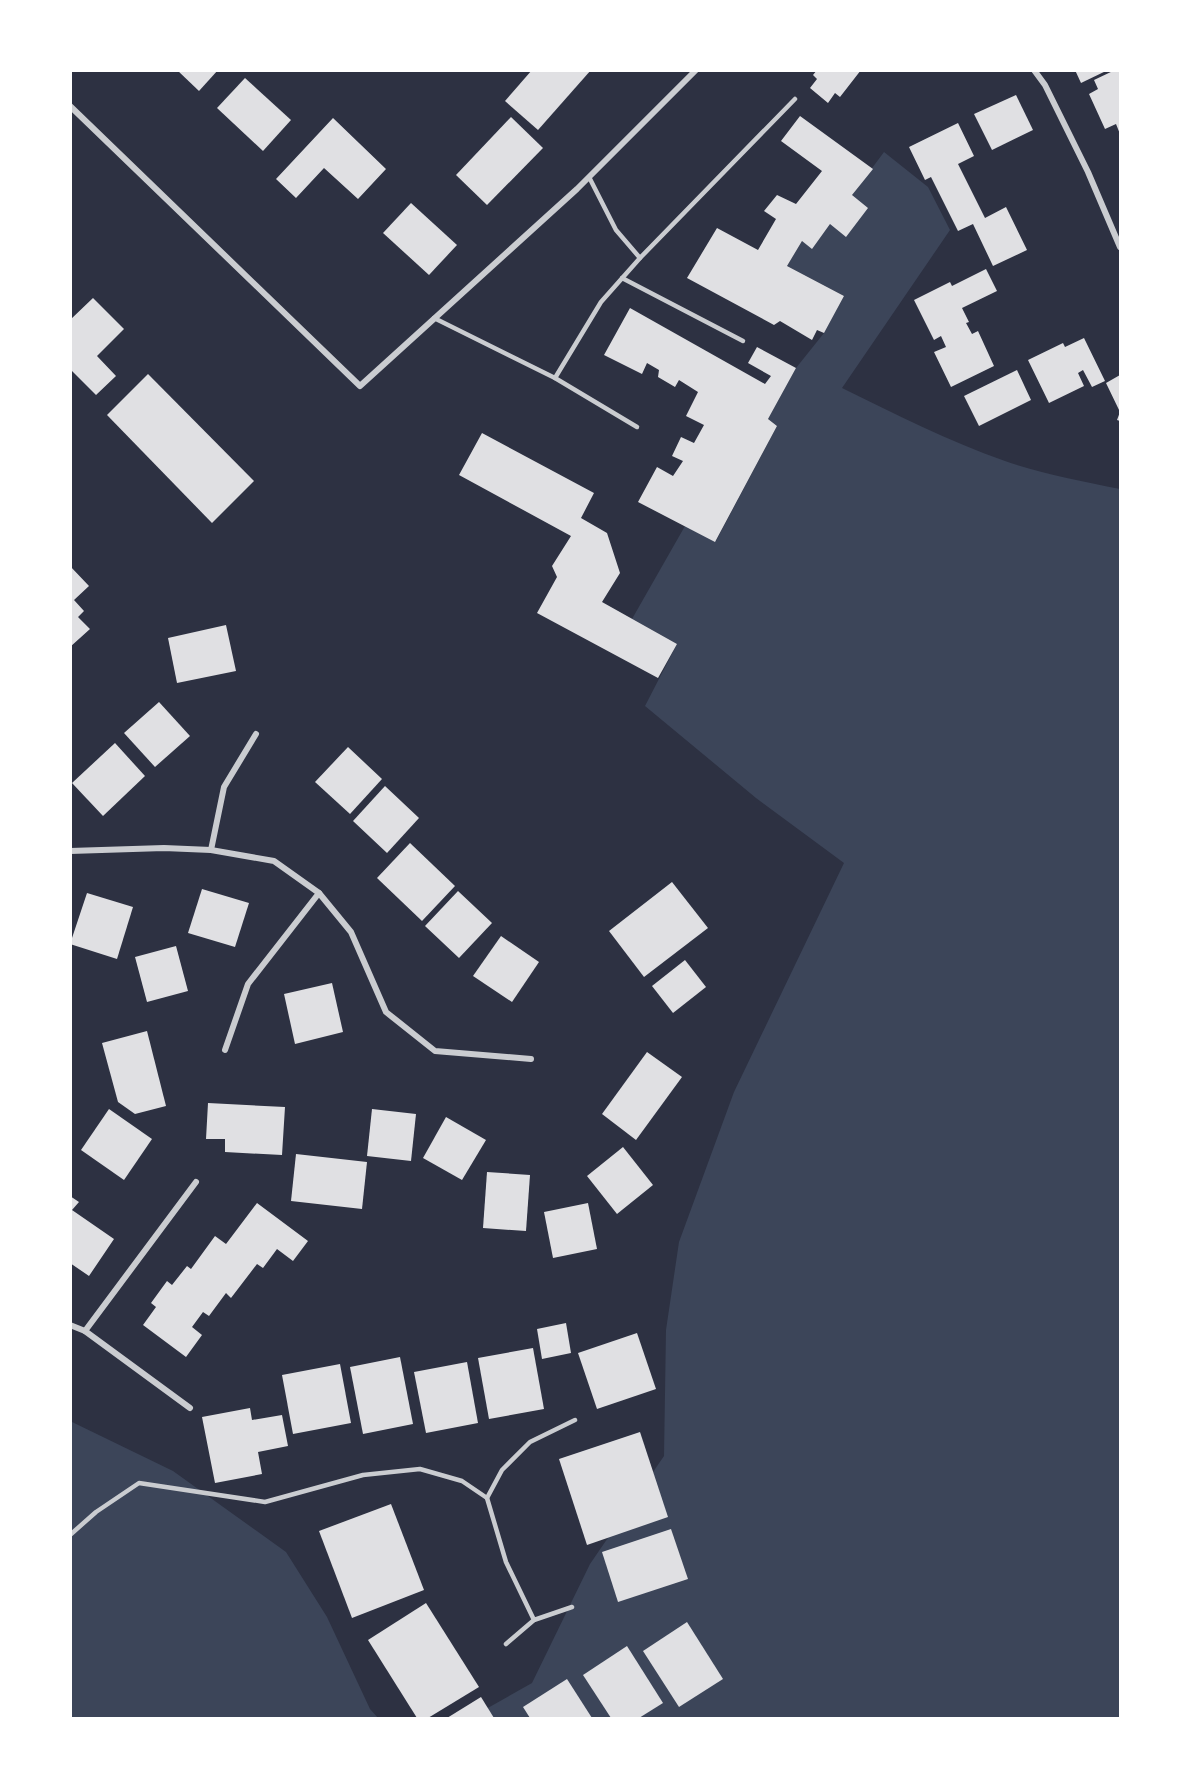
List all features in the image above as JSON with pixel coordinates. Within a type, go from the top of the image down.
[{"type":"street","points":[[70,106],[360,386],[589,177],[696,70]]},
{"type":"street","points":[[1034,70],[1045,85],[1088,172],[1120,247]]},
{"type":"street","points":[[211,850],[224,787],[256,734]]},
{"type":"street","points":[[70,851],[164,848],[211,850],[274,861],[319,893],[351,932],[386,1012],[435,1051],[531,1059]]},
{"type":"street","points":[[225,1050],[248,984],[319,893]]},
{"type":"street","points":[[85,1331],[196,1182]]},
{"type":"street","points":[[70,1325],[85,1331],[190,1408]]},
{"type":"lane","points":[[555,378],[601,302],[640,258],[795,99]]},
{"type":"lane","points":[[589,177],[616,230],[640,258]]},
{"type":"lane","points":[[622,278],[743,341]]},
{"type":"lane","points":[[434,318],[555,378],[637,427]]},
{"type":"lane","points":[[487,1498],[502,1470],[530,1442],[575,1420]]},
{"type":"lane","points":[[70,1535],[96,1512],[139,1483],[265,1502],[363,1475],[420,1469],[462,1481],[487,1498],[507,1562],[534,1620]]},
{"type":"lane","points":[[506,1644],[534,1620],[572,1607]]},
{"type":"shaded area","points":[[884,152],[928,187],[950,230],[842,388],[942,436],[1005,461],[1120,489],[1120,1718],[470,1718],[532,1683],[590,1564],[664,1456],[666,1330],[679,1242],[734,1092],[844,863],[756,798],[645,706],[677,644],[632,619],[685,526],[716,541],[777,426],[768,419],[796,368],[824,333],[844,296],[787,266],[802,241],[812,248],[830,224],[845,236],[852,195]]},
{"type":"shaded area","points":[[70,1421],[173,1471],[286,1552],[327,1617],[370,1709],[378,1718],[71,1718]]},
{"type":"building","points":[[177,70],[218,70],[199,91]]},
{"type":"building","points":[[532,70],[591,70],[538,130],[505,101]]},
{"type":"building","points":[[817,70],[861,70],[840,97],[835,93],[828,103],[810,88],[817,79],[813,75]]},
{"type":"building","points":[[1075,70],[1108,70],[1081,83]]},
{"type":"building","points":[[1120,70],[1120,134],[1116,124],[1105,129],[1089,94],[1098,89],[1094,80]]},
{"type":"building","points":[[245,78],[291,120],[263,151],[217,108]]},
{"type":"building","points":[[1016,95],[1033,130],[992,150],[974,114]]},
{"type":"building","points":[[800,116],[873,169],[852,195],[868,208],[846,237],[830,224],[812,249],[802,241],[787,266],[844,296],[824,333],[817,330],[812,340],[780,321],[774,325],[687,278],[717,228],[758,250],[776,219],[764,211],[777,195],[796,204],[822,171],[781,141]]},
{"type":"building","points":[[511,117],[543,148],[487,205],[456,175]]},
{"type":"building","points":[[333,118],[386,169],[358,199],[324,168],[296,198],[276,179]]},
{"type":"building","points":[[958,123],[974,156],[958,164],[985,218],[1006,207],[1027,250],[993,266],[973,224],[958,231],[931,177],[925,180],[909,147]]},
{"type":"building","points":[[411,203],[457,245],[429,275],[383,233]]},
{"type":"building","points":[[986,269],[997,291],[962,308],[972,334],[978,331],[994,366],[951,387],[934,352],[946,347],[941,336],[934,340],[914,300],[950,282],[952,286]]},
{"type":"building","points":[[93,298],[124,329],[97,356],[116,376],[96,395],[70,369],[70,320]]},
{"type":"building","points":[[630,308],[765,384],[771,376],[748,363],[757,347],[796,368],[768,419],[777,426],[715,542],[638,502],[657,467],[673,476],[683,461],[672,456],[681,437],[694,443],[704,425],[686,416],[698,392],[679,380],[675,387],[658,377],[659,370],[647,363],[642,374],[604,355]]},
{"type":"building","points":[[1084,338],[1105,381],[1092,387],[1083,370],[1078,373],[1084,386],[1049,403],[1028,360],[1063,343],[1065,347]]},
{"type":"building","points":[[1017,370],[1031,400],[979,426],[964,396]]},
{"type":"building","points":[[148,374],[254,481],[212,523],[107,415]]},
{"type":"building","points":[[1120,375],[1120,412],[1106,383]]},
{"type":"building","points":[[482,433],[594,493],[581,518],[607,533],[620,573],[602,602],[677,644],[658,678],[537,613],[557,577],[552,566],[571,536],[459,475]]},
{"type":"building","points":[[70,566],[89,586],[74,600],[84,611],[78,617],[90,629],[70,647]]},
{"type":"building","points":[[226,625],[236,671],[177,683],[168,638]]},
{"type":"building","points":[[159,702],[190,736],[155,767],[124,733]]},
{"type":"building","points":[[115,743],[145,776],[103,816],[72,783]]},
{"type":"building","points":[[348,747],[382,779],[350,814],[315,782]]},
{"type":"building","points":[[385,786],[419,818],[387,853],[353,821]]},
{"type":"building","points":[[410,843],[455,886],[422,921],[377,878]]},
{"type":"building","points":[[672,882],[708,928],[644,977],[609,931]]},
{"type":"building","points":[[202,889],[249,903],[235,947],[188,933]]},
{"type":"building","points":[[458,891],[492,923],[459,958],[425,926]]},
{"type":"building","points":[[87,893],[133,907],[117,959],[70,944]]},
{"type":"building","points":[[501,936],[539,962],[512,1002],[473,976]]},
{"type":"building","points":[[176,946],[188,991],[147,1002],[135,957]]},
{"type":"building","points":[[685,960],[706,987],[673,1013],[652,986]]},
{"type":"building","points":[[332,983],[343,1032],[295,1044],[284,994]]},
{"type":"building","points":[[147,1031],[166,1106],[135,1114],[118,1102],[102,1043]]},
{"type":"building","points":[[647,1052],[682,1077],[636,1140],[602,1114]]},
{"type":"building","points":[[208,1103],[285,1107],[282,1155],[225,1152],[225,1139],[206,1139]]},
{"type":"building","points":[[109,1109],[152,1139],[124,1180],[81,1150]]},
{"type":"building","points":[[372,1109],[416,1114],[411,1161],[367,1156]]},
{"type":"building","points":[[446,1117],[486,1140],[462,1180],[423,1158]]},
{"type":"building","points":[[623,1147],[653,1185],[617,1214],[587,1176]]},
{"type":"building","points":[[296,1154],[367,1162],[362,1209],[291,1201]]},
{"type":"building","points":[[487,1172],[530,1175],[526,1231],[483,1228]]},
{"type":"building","points":[[70,1196],[79,1202],[72,1210],[114,1239],[89,1276],[70,1263]]},
{"type":"building","points":[[257,1203],[308,1241],[293,1261],[277,1249],[263,1268],[257,1264],[231,1298],[226,1293],[209,1316],[203,1312],[192,1327],[202,1335],[186,1357],[143,1325],[156,1307],[151,1303],[167,1281],[172,1285],[187,1266],[191,1269],[215,1236],[226,1244]]},
{"type":"building","points":[[588,1203],[597,1249],[553,1258],[544,1212]]},
{"type":"building","points":[[566,1323],[571,1353],[542,1359],[537,1329]]},
{"type":"building","points":[[637,1333],[656,1389],[597,1409],[578,1353]]},
{"type":"building","points":[[533,1348],[544,1409],[489,1419],[478,1358]]},
{"type":"building","points":[[400,1357],[413,1424],[363,1434],[350,1367]]},
{"type":"building","points":[[467,1362],[478,1423],[426,1433],[414,1372]]},
{"type":"building","points":[[340,1364],[351,1423],[293,1434],[282,1375]]},
{"type":"building","points":[[250,1408],[252,1420],[282,1415],[288,1446],[258,1452],[262,1474],[215,1483],[202,1417]]},
{"type":"building","points":[[640,1432],[668,1517],[587,1545],[559,1459]]},
{"type":"building","points":[[391,1504],[424,1590],[352,1618],[319,1531]]},
{"type":"building","points":[[671,1529],[688,1579],[618,1602],[602,1552]]},
{"type":"building","points":[[426,1603],[479,1687],[428,1718],[417,1718],[368,1640]]},
{"type":"building","points":[[687,1622],[723,1679],[679,1707],[643,1651]]},
{"type":"building","points":[[627,1646],[663,1703],[639,1718],[611,1718],[583,1675]]},
{"type":"building","points":[[567,1679],[592,1718],[530,1718],[523,1707]]},
{"type":"building","points":[[481,1697],[494,1718],[447,1718]]}]
